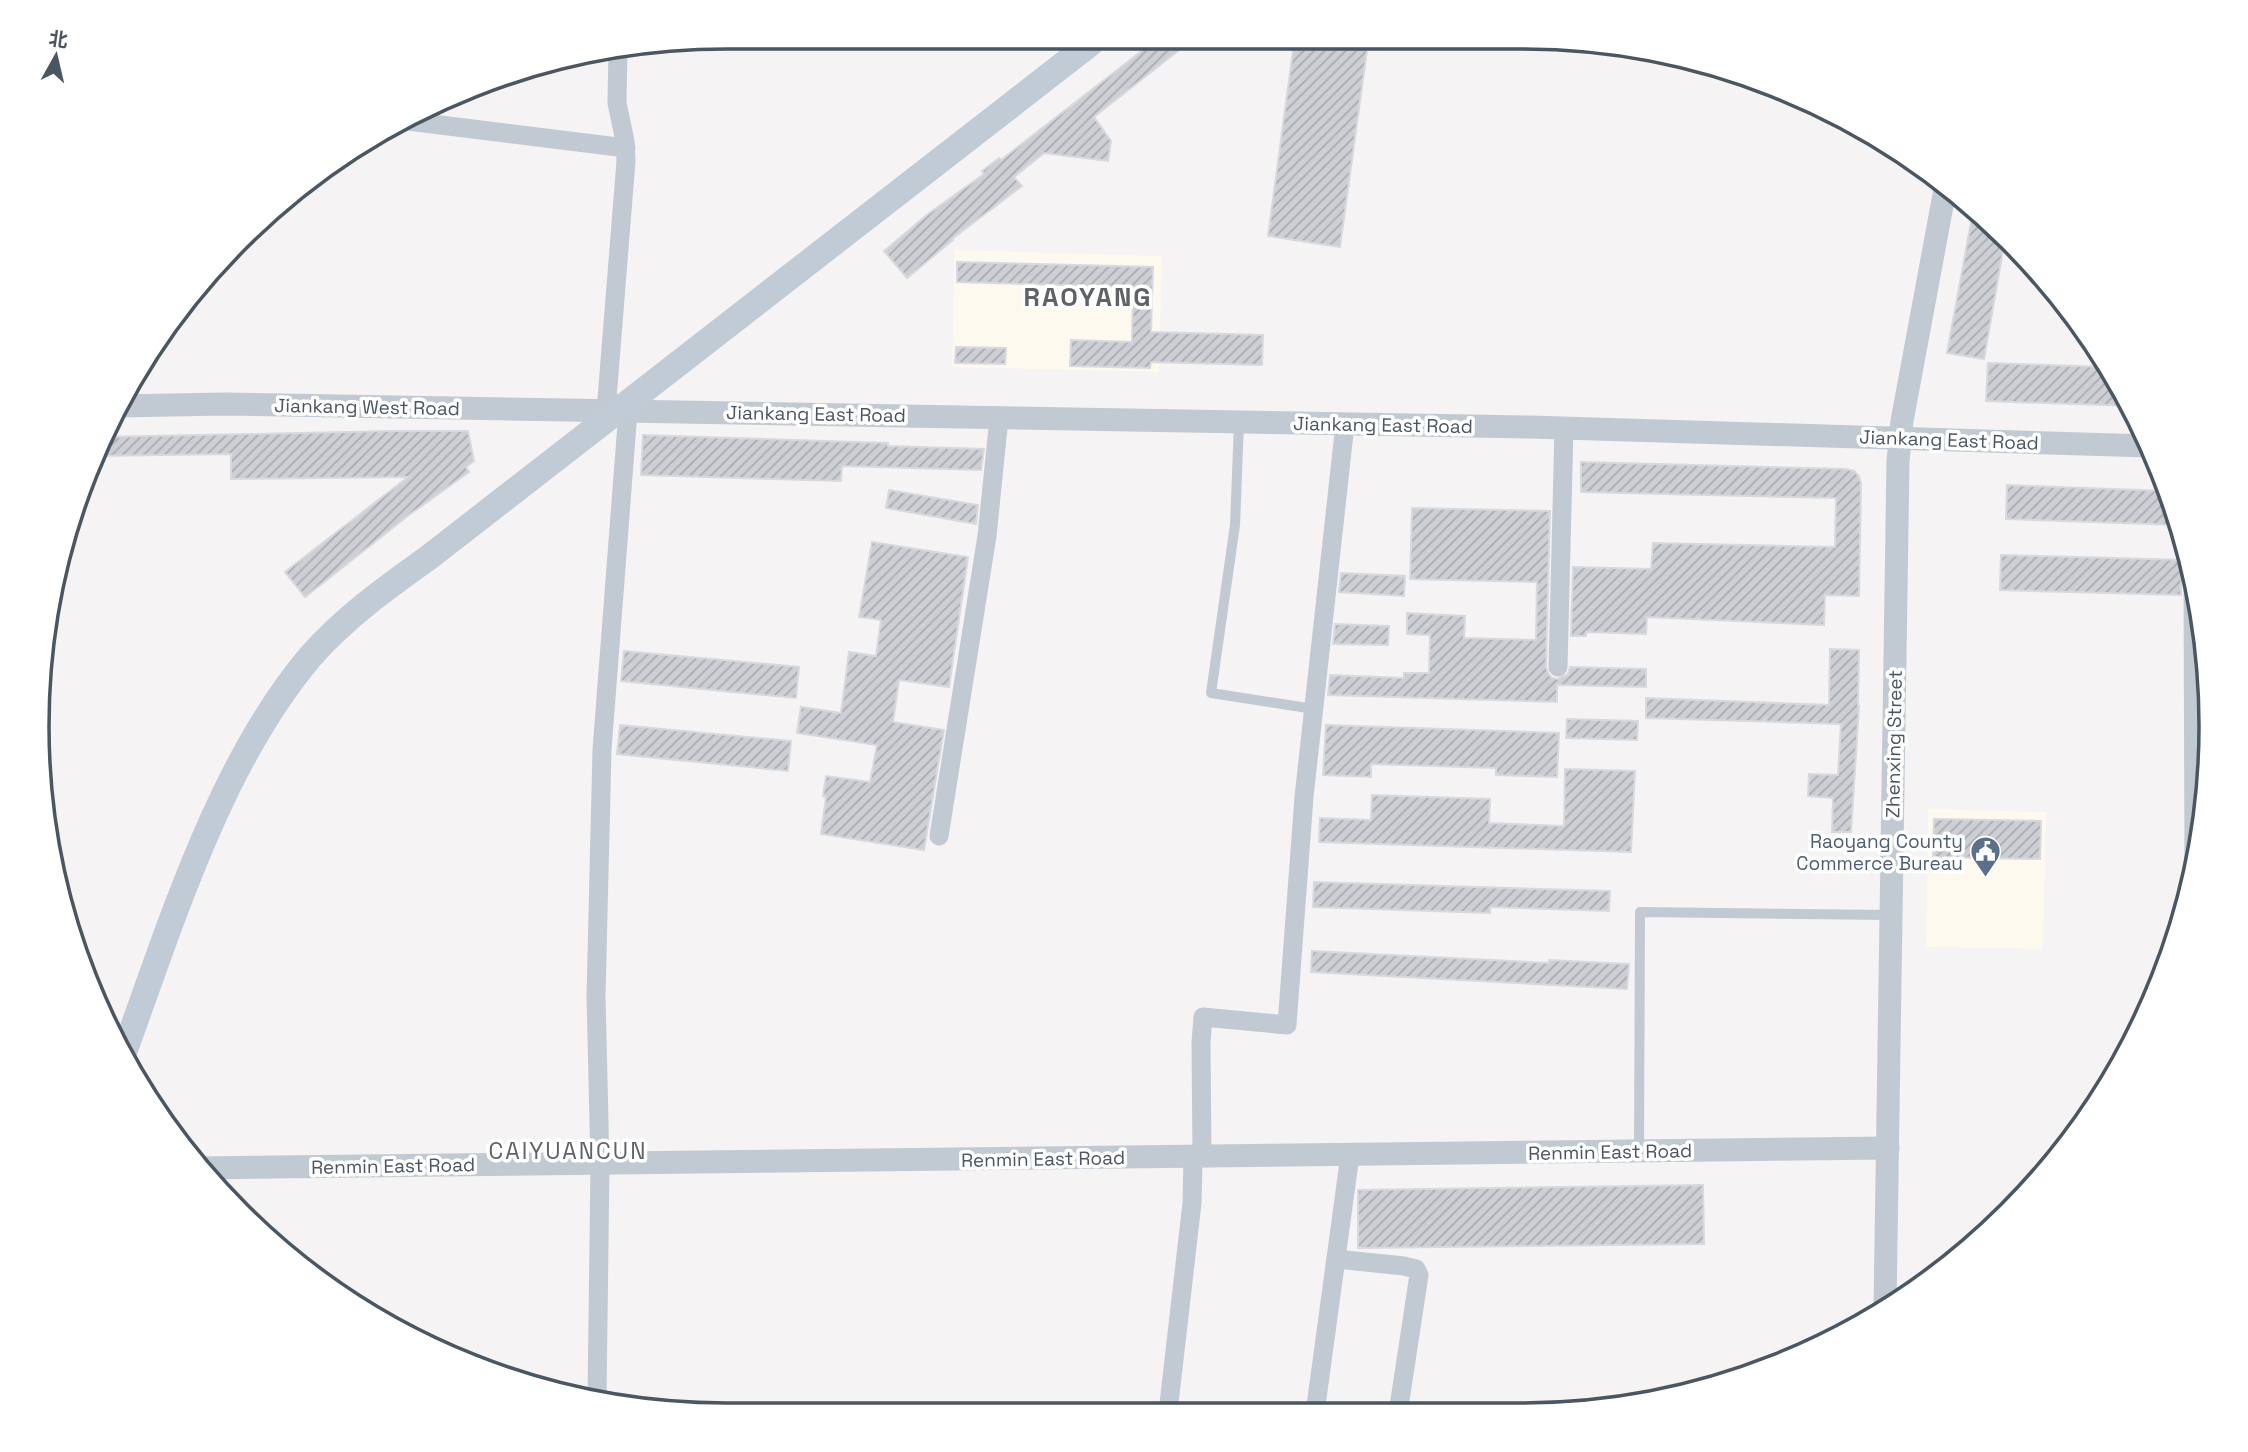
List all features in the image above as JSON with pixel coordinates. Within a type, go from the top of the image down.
[{"type":"main road","points":[[128,1042],[179,901],[224,794],[283,692],[311,656],[373,596],[428,558],[1083,49]]},
{"type":"street","points":[[597,1390],[600,1164],[596,996],[602,750],[626,148],[617,103],[618,58]]},
{"type":"street","points":[[420,123],[626,148]]},
{"type":"street","name":"Zhenxing Street","points":[[1885,1297],[1900,439],[1944,197]]},
{"type":"street","name":"Jiankang West Road","points":[[130,406],[225,404],[616,411]]},
{"type":"street","name":"Jiankang East Road","points":[[616,411],[1345,424],[2137,446]]},
{"type":"street","points":[[939,836],[987,536],[999,418]]},
{"type":"street","points":[[1169,1403],[1197,1157],[1203,1017],[1287,1025],[1304,797],[1345,424]]},
{"type":"street","points":[[1558,667],[1564,429]]},
{"type":"street","points":[[2193,640],[2194,807]]},
{"type":"street","name":"Renmin East Road","points":[[214,1168],[1888,1148]]},
{"type":"street","points":[[1316,1403],[1350,1155]]},
{"type":"street","points":[[1336,1259],[1416,1269],[1419,1276],[1400,1403]]},
{"type":"lane","points":[[1239,422],[1235,525],[1212,693],[1314,709]]},
{"type":"lane","points":[[1639,1152],[1640,912],[1891,915]]},
{"type":"shaded area","points":[[955,250],[1162,256],[1159,372],[952,367]]},
{"type":"shaded area","name":"Raoyang County Commerce Bureau","points":[[1928,809],[2046,812],[2043,949],[1926,947]]},
{"type":"building","points":[[1144,49],[1180,49],[1094,117],[1111,141],[1108,161],[1044,153],[1014,177],[1022,186],[952,239],[907,278],[884,251],[928,214],[984,174],[982,171],[999,158],[1001,160]]},
{"type":"building","points":[[1293,49],[1367,49],[1340,247],[1268,236]]},
{"type":"building","points":[[1971,220],[2003,249],[1984,359],[1947,353]]},
{"type":"building","points":[[957,262],[1153,267],[1151,332],[1263,335],[1262,365],[1151,362],[1150,368],[1070,366],[1071,340],[1132,342],[1133,287],[957,282]]},
{"type":"building","points":[[956,347],[1006,348],[1005,364],[955,363]]},
{"type":"building","points":[[1988,363],[2095,367],[2117,406],[1986,401]]},
{"type":"building","points":[[468,431],[474,461],[466,467],[469,472],[409,515],[305,597],[285,572],[408,477],[231,479],[231,454],[106,456],[115,437]]},
{"type":"building","points":[[643,435],[984,449],[981,470],[842,466],[841,481],[641,475]]},
{"type":"building","points":[[1581,462],[1854,471],[1861,484],[1859,596],[1825,595],[1824,625],[1647,617],[1646,634],[1586,632],[1586,636],[1571,636],[1573,567],[1651,569],[1653,543],[1835,547],[1836,498],[1581,492]]},
{"type":"building","points":[[2007,485],[2156,491],[2168,525],[2006,519]]},
{"type":"building","points":[[889,490],[978,505],[976,524],[886,508]]},
{"type":"building","points":[[1412,508],[1550,511],[1548,673],[1552,678],[1558,679],[1568,674],[1570,667],[1646,669],[1646,687],[1557,685],[1557,702],[1328,695],[1330,675],[1404,678],[1404,673],[1429,673],[1430,635],[1407,634],[1407,613],[1465,616],[1464,638],[1536,640],[1537,582],[1410,579]]},
{"type":"building","points":[[872,542],[968,557],[949,687],[899,680],[893,722],[944,730],[924,850],[821,834],[826,776],[870,782],[877,745],[797,733],[801,707],[841,713],[849,652],[876,656],[881,620],[859,617]]},
{"type":"building","points":[[2001,555],[2178,560],[2182,578],[2181,595],[2000,590]]},
{"type":"building","points":[[1341,573],[1405,576],[1404,596],[1339,592]]},
{"type":"building","points":[[1335,624],[1389,626],[1388,645],[1333,644]]},
{"type":"building","points":[[1830,649],[1859,650],[1859,706],[1851,832],[1832,832],[1833,798],[1808,796],[1809,774],[1838,775],[1841,724],[1646,718],[1646,698],[1829,705]]},
{"type":"building","points":[[624,651],[799,667],[796,698],[621,681]]},
{"type":"building","points":[[1567,719],[1638,721],[1637,740],[1566,738]]},
{"type":"building","points":[[620,725],[791,741],[788,771],[617,754]]},
{"type":"building","points":[[1326,725],[1559,733],[1557,777],[1496,775],[1496,768],[1371,764],[1371,777],[1323,775]]},
{"type":"building","points":[[1565,769],[1635,771],[1631,852],[1319,842],[1320,818],[1371,820],[1372,795],[1490,799],[1489,823],[1564,826]]},
{"type":"building","points":[[1934,819],[2041,821],[2040,859],[1933,857]]},
{"type":"building","points":[[1314,882],[1610,891],[1609,911],[1490,907],[1490,913],[1313,907]]},
{"type":"building","points":[[1312,951],[1549,963],[1549,960],[1629,964],[1627,989],[1311,972]]},
{"type":"building","points":[[1703,1185],[1704,1244],[1358,1248],[1358,1190]]},
{"type":"place","name":"Raoyang County Commerce Bureau","points":[[1986,879]]},
{"type":"district","name":"RAOYANG","points":[[1088,297]]},
{"type":"district","name":"CAIYUANCUN","points":[[568,1151]]}]
